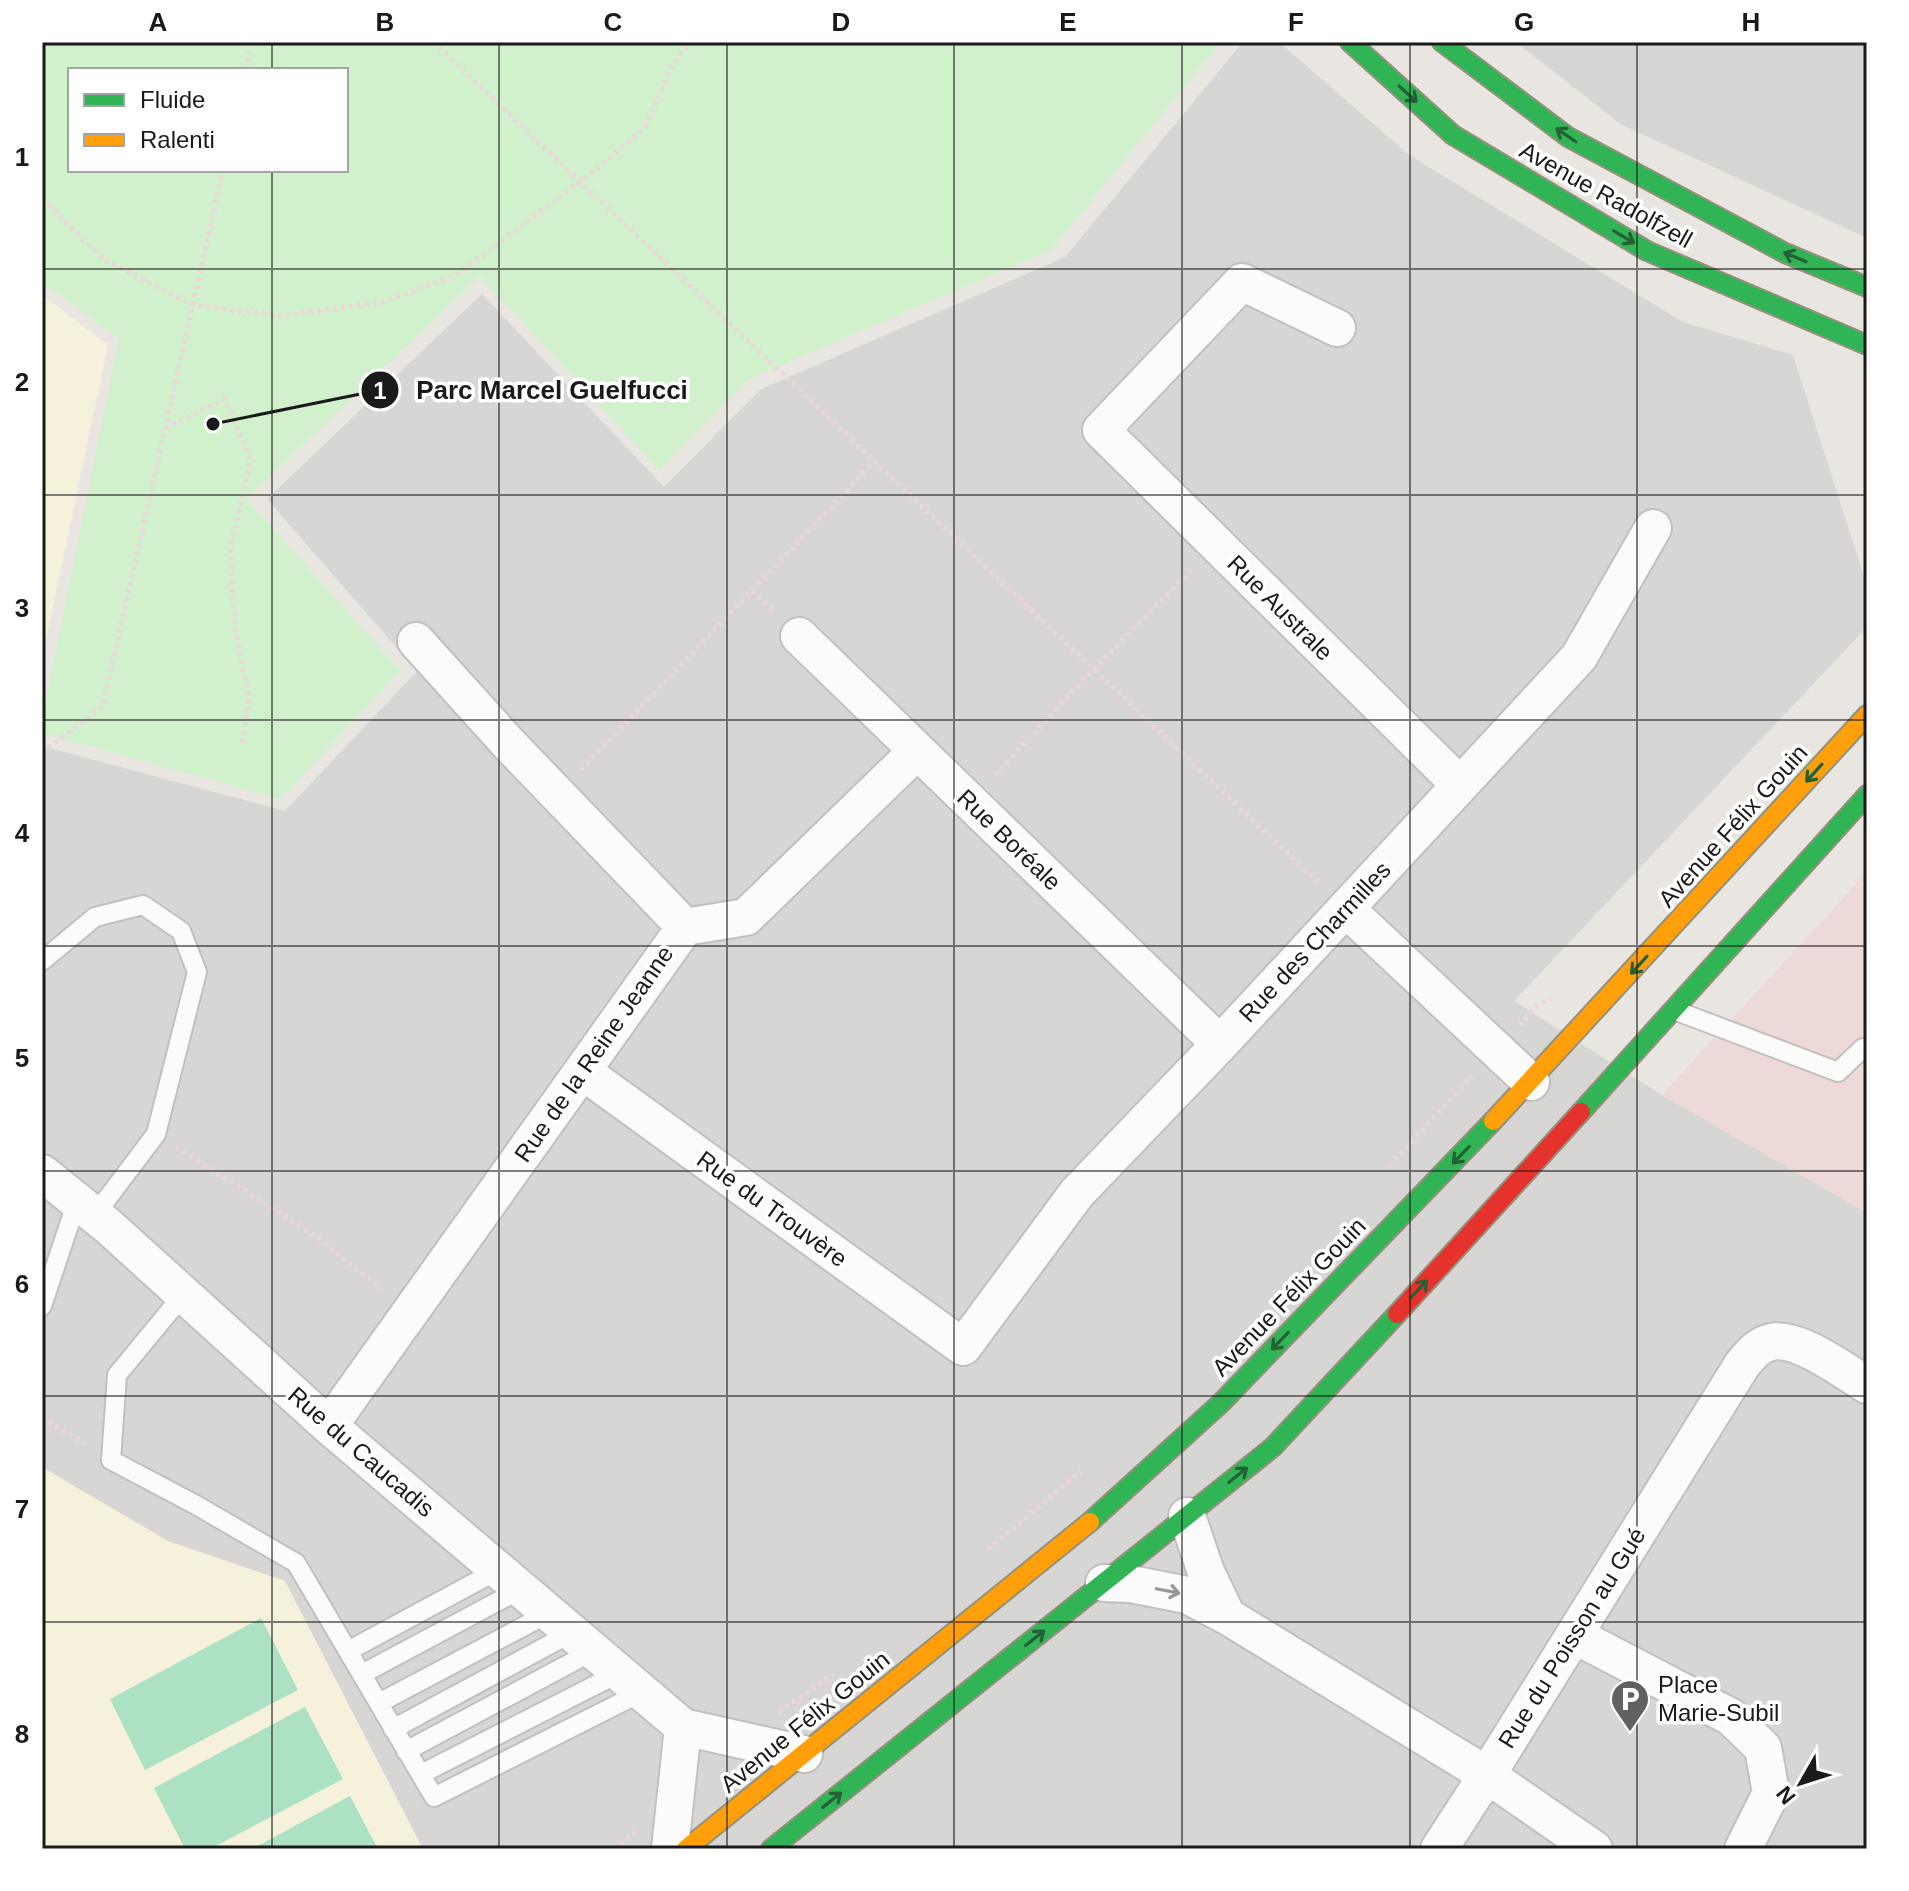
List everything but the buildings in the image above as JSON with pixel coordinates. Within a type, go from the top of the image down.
[{"type":"main road","name":"Avenue Radolfzell","points":[[1350,42],[1453,135],[1647,251],[1867,345]]},
{"type":"main road","name":"Avenue Radolfzell","points":[[1442,42],[1568,137],[1785,253],[1867,287]]},
{"type":"main road","name":"Avenue Félix Gouin","points":[[686,1849],[1064,1545],[1221,1403],[1531,1082],[1867,715]]},
{"type":"main road","points":[[771,1849],[1273,1447],[1867,795]]},
{"type":"street","name":"Rue Australe","points":[[1337,328],[1242,282],[1101,430],[1460,785]]},
{"type":"street","name":"Rue des Charmilles","points":[[963,1347],[1077,1193],[1220,1044],[1579,657],[1653,528]]},
{"type":"street","name":"Rue Boréale","points":[[799,636],[1220,1044]]},
{"type":"street","points":[[416,641],[685,927]]},
{"type":"street","name":"Rue de la Reine Jeanne","points":[[329,1426],[685,927],[746,917],[917,751]]},
{"type":"street","points":[[1346,909],[1531,1082]]},
{"type":"street","name":"Rue du Trouvère","points":[[582,1071],[963,1347]]},
{"type":"street","name":"Rue du Caucadis","points":[[42,1173],[86,1208],[329,1426],[683,1727],[804,1754]]},
{"type":"street","name":"Rue du Poisson au Gué","points":[[1104,1583],[1131,1584],[1187,1595],[1227,1616],[1487,1775],[1753,1351],[1770,1342],[1786,1342],[1815,1354],[1867,1385]]},
{"type":"street","points":[[1187,1516],[1206,1572],[1227,1616]]},
{"type":"street","points":[[1574,1635],[1731,1717],[1763,1748],[1771,1793],[1743,1849]]},
{"type":"street","points":[[670,1849],[683,1727]]},
{"type":"street","points":[[1439,1849],[1487,1775],[1594,1849]]},
{"type":"lane","points":[[42,961],[95,917],[143,905],[181,931],[197,972],[156,1134],[86,1208],[42,1306]]},
{"type":"lane","points":[[1674,1010],[1838,1072],[1863,1048]]},
{"type":"lane","points":[[183,1295],[117,1375],[111,1460],[296,1563],[434,1797],[595,1652]]},
{"type":"lane","points":[[348,1651],[510,1580]]},
{"type":"lane","points":[[362,1674],[510,1580]]},
{"type":"lane","points":[[379,1703],[595,1652]]},
{"type":"lane","points":[[393,1729],[595,1652]]},
{"type":"lane","points":[[406,1751],[595,1652]]},
{"type":"lane","points":[[421,1774],[595,1652]]},
{"type":"path","points":[[246,68],[252,42]]},
{"type":"path","points":[[433,42],[1346,909]]},
{"type":"path","points":[[42,199],[105,260],[193,305],[280,316],[383,302],[456,275],[580,182],[645,128],[673,64],[691,42]]},
{"type":"path","points":[[42,753],[103,706],[223,172]]},
{"type":"path","points":[[165,428],[225,399],[251,460],[230,549],[235,629],[249,697],[242,745]]},
{"type":"path","points":[[558,794],[874,462]]},
{"type":"path","points":[[970,802],[1093,670],[1216,545]]},
{"type":"path","points":[[1383,1172],[1456,1093]]},
{"type":"path","points":[[156,1134],[317,1237],[410,1313]]},
{"type":"path","points":[[42,1417],[111,1460]]},
{"type":"path","points":[[982,1556],[1085,1467]]},
{"type":"path","points":[[776,1714],[835,1673]]},
{"type":"shaded area","points":[[1243,42],[1279,42],[1409,155],[1683,322],[1793,355],[1867,586],[1867,627],[1514,1001],[1662,1095],[1867,1213],[1867,1849],[42,1849],[42,746],[285,811],[417,671],[267,499],[482,294],[664,487],[761,389],[1065,257]]},
{"type":"shaded area","points":[[1516,42],[1867,42],[1867,238],[1620,124]]},
{"type":"shaded area","points":[[42,295],[108,345],[42,660]]},
{"type":"shaded area","points":[[1867,872],[1867,1213],[1662,1095]]},
{"type":"shaded area","points":[[42,1245],[110,1279],[59,1405],[42,1433]]},
{"type":"shaded area","points":[[206,1346],[435,1536],[407,1569],[182,1377]]},
{"type":"shaded area","points":[[42,1467],[168,1541],[285,1581],[423,1849],[42,1849]]},
{"type":"shaded area","name":"Place Marie-Subil","points":[[1574,1635],[1763,1748],[1743,1849],[1594,1849],[1487,1775]]},
{"type":"green space","points":[[42,42],[1221,42],[1051,250],[750,378],[659,470],[480,276],[246,499],[400,670],[281,799],[42,733],[42,719],[119,339],[42,282]]},
{"type":"green space","points":[[261,1618],[298,1690],[145,1770],[110,1699]]},
{"type":"green space","points":[[305,1707],[343,1779],[210,1849],[185,1849],[154,1788]]},
{"type":"green space","points":[[350,1796],[378,1849],[252,1849]]},
{"type":"traffic: fast","points":[[1350,42],[1453,135],[1647,251],[1867,345]]},
{"type":"traffic: fast","points":[[1442,42],[1568,137],[1785,253],[1867,287]]},
{"type":"traffic: fast","points":[[1581,1112],[1867,795]]},
{"type":"traffic: fast","points":[[1090,1522],[1221,1403],[1493,1121]]},
{"type":"traffic: fast","points":[[771,1849],[1273,1447],[1397,1314]]},
{"type":"traffic: slow","points":[[1493,1121],[1867,715]]},
{"type":"traffic: slow","points":[[686,1849],[1090,1522]]},
{"type":"traffic: jam","points":[[1397,1314],[1581,1112]]},
{"type":"place","name":"Parc Marcel Guelfucci","points":[[213,424]]},
{"type":"place","name":"Place Marie-Subil","points":[[1630,1733]]}]
